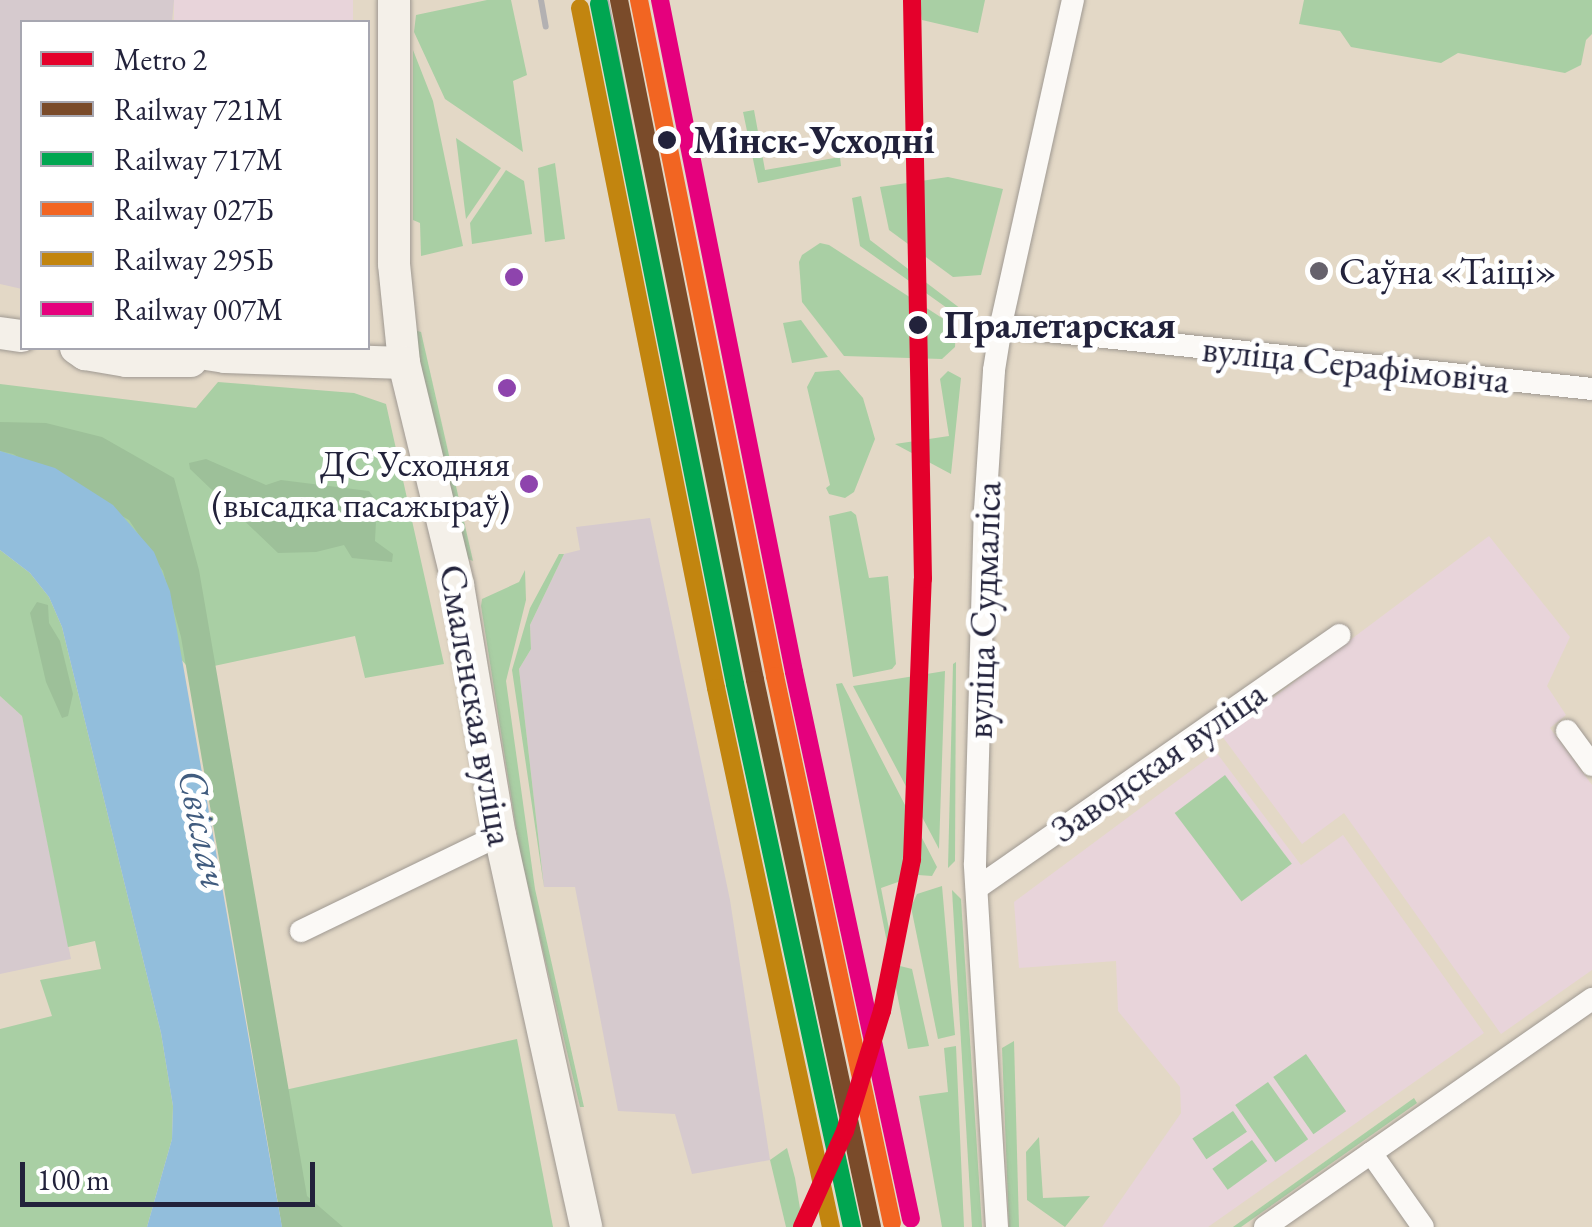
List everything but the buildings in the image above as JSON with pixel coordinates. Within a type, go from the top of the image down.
[{"type":"main road","name":"Смаленская вуліца","points":[[394,0],[394,264],[404,363],[458,585],[500,836],[586,1227]]},
{"type":"main road","points":[[82,350],[99,356],[171,364],[226,357]]},
{"type":"main road","points":[[181,350],[226,357],[404,363]]},
{"type":"street","name":"вуліца Судмаліса","points":[[997,1227],[977,888],[985,510],[994,370],[1073,0]]},
{"type":"street","name":"вуліца Серафімовіча","points":[[1002,326],[1592,389]]},
{"type":"street","name":"Заводская вуліца","points":[[977,888],[1340,634]]},
{"type":"street","points":[[1567,731],[1592,765]]},
{"type":"street","points":[[301,931],[500,836]]},
{"type":"street","points":[[1265,1227],[1592,998]]},
{"type":"street","points":[[1372,1152],[1423,1227]]},
{"type":"shaded area","points":[[0,0],[174,0],[172,20],[20,20],[20,289],[0,284]]},
{"type":"shaded area","points":[[174,0],[353,0],[353,20],[174,20]]},
{"type":"shaded area","points":[[650,518],[730,900],[770,1160],[692,1174],[675,1114],[618,1111],[575,887],[544,887],[519,669],[531,649],[530,625],[564,554],[580,550],[576,527]]},
{"type":"shaded area","points":[[1489,536],[1570,637],[1547,686],[1566,715],[1550,728],[1592,785],[1592,970],[1501,1034],[1344,813],[1302,844],[1222,736]]},
{"type":"shaded area","points":[[0,696],[22,716],[71,959],[0,974]]},
{"type":"shaded area","points":[[1216,752],[1301,865],[1343,835],[1484,1033],[1208,1227],[1102,1227],[1181,1113],[1180,1087],[1118,1011],[1116,961],[1019,968],[1014,902]]},
{"type":"green space","points":[[487,0],[511,0],[527,75],[513,81],[523,152],[445,99],[414,32],[416,15]]},
{"type":"green space","points":[[919,0],[985,0],[978,33],[922,20]]},
{"type":"green space","points":[[1304,0],[1592,0],[1592,34],[1586,40],[1581,65],[1565,73],[1458,53],[1441,63],[1351,47],[1340,31],[1299,24]]},
{"type":"green space","points":[[413,50],[433,101],[463,246],[421,256],[420,223],[413,220]]},
{"type":"green space","points":[[754,110],[765,170],[840,157],[841,166],[758,183],[743,112]]},
{"type":"green space","points":[[456,138],[501,168],[466,219]]},
{"type":"green space","points":[[555,163],[565,239],[545,242],[538,168]]},
{"type":"green space","points":[[506,170],[524,181],[532,234],[472,244],[470,223]]},
{"type":"green space","points":[[948,177],[1003,189],[981,275],[953,277],[889,230],[880,187]]},
{"type":"green space","points":[[861,196],[870,240],[965,312],[961,318],[860,246],[852,198]]},
{"type":"green space","points":[[820,243],[829,245],[956,327],[955,347],[942,359],[844,356],[802,302],[799,262],[802,255]]},
{"type":"green space","points":[[801,320],[828,357],[792,363],[783,323]]},
{"type":"green space","points":[[414,330],[421,332],[473,561],[460,556]]},
{"type":"green space","points":[[839,370],[863,398],[875,439],[854,492],[845,498],[829,494],[826,488],[830,485],[807,387],[815,372]]},
{"type":"green space","points":[[948,371],[961,378],[951,474],[895,444],[949,436],[940,379]]},
{"type":"green space","points":[[218,382],[354,393],[386,404],[444,664],[365,678],[355,636],[214,666],[186,665],[0,451],[0,384],[196,408]]},
{"type":"green space","points":[[0,422],[46,423],[102,437],[174,478],[199,570],[307,1196],[343,1227],[282,1227],[181,637],[163,571],[129,520],[13,454],[0,451]]},
{"type":"green space","points":[[206,459],[266,485],[281,480],[369,491],[377,502],[375,541],[393,554],[392,562],[352,558],[344,545],[316,552],[278,553],[190,469],[189,463]]},
{"type":"green space","points":[[851,511],[856,515],[869,578],[888,576],[896,664],[892,669],[853,677],[829,516]]},
{"type":"green space","points":[[0,550],[30,573],[49,597],[62,627],[161,1033],[173,1106],[172,1139],[147,1227],[0,1227],[0,1029],[52,1016],[40,980],[101,969],[95,941],[68,947],[22,716],[0,696]]},
{"type":"green space","points":[[559,554],[564,554],[530,625],[531,649],[519,669],[544,887],[512,670],[530,608]]},
{"type":"green space","points":[[525,570],[526,600],[506,681],[535,889],[584,1107],[580,1107],[520,853],[481,606],[482,599],[519,582]]},
{"type":"green space","points":[[37,602],[48,605],[49,623],[60,641],[73,694],[68,716],[62,718],[46,682],[30,613]]},
{"type":"green space","points":[[956,662],[955,861],[948,868],[953,664]]},
{"type":"green space","points":[[945,671],[939,849],[853,686]]},
{"type":"green space","points":[[842,683],[937,867],[932,876],[918,875],[881,888],[896,965],[912,969],[929,1046],[908,1049],[836,684]]},
{"type":"green space","points":[[1225,775],[1292,864],[1241,902],[1175,813]]},
{"type":"green space","points":[[942,886],[955,1035],[938,1039],[911,907],[917,894]]},
{"type":"green space","points":[[952,890],[961,899],[982,1227],[972,1227]]},
{"type":"green space","points":[[517,1039],[553,1227],[282,1227],[262,1095]]},
{"type":"green space","points":[[1014,1041],[1019,1227],[1009,1227],[1002,1048]]},
{"type":"green space","points":[[956,1046],[964,1227],[942,1227],[919,1096],[948,1092],[944,1048]]},
{"type":"green space","points":[[1306,1054],[1346,1111],[1313,1134],[1273,1077]]},
{"type":"green space","points":[[1268,1082],[1308,1139],[1275,1162],[1235,1105]]},
{"type":"green space","points":[[1414,1098],[1417,1103],[1241,1227],[1233,1227]]},
{"type":"green space","points":[[1233,1111],[1247,1132],[1206,1159],[1192,1138]]},
{"type":"green space","points":[[1039,1137],[1043,1198],[1090,1196],[1065,1227],[1027,1200],[1026,1152]]},
{"type":"green space","points":[[1252,1140],[1267,1161],[1228,1190],[1212,1169]]},
{"type":"green space","points":[[787,1148],[803,1227],[786,1227],[770,1160]]},
{"type":"water","name":"Свіслач","points":[[0,451],[55,468],[113,505],[154,552],[170,591],[282,1227],[147,1227],[172,1139],[173,1106],[161,1033],[62,627],[49,597],[30,573],[0,550]]},
{"type":"railway","points":[[541,0],[546,27]]},
{"type":"railway","points":[[606,0],[740,709],[814,1041],[849,1227]]},
{"type":"metro line","name":"2","points":[[802,1227],[845,1131],[882,1011],[912,859],[923,579],[912,0]]},
{"type":"rail line","name":"721М","points":[[619,0],[755,680],[872,1227]]},
{"type":"rail line","name":"027Б","points":[[639,0],[775,676],[892,1223]]},
{"type":"rail line","name":"007М","points":[[660,0],[794,672],[911,1219]]},
{"type":"rail line","name":"717М","points":[[599,4],[735,684],[852,1227]]},
{"type":"rail line","name":"295Б","points":[[580,8],[716,688],[831,1227]]},
{"type":"place","name":"Мінск-Усходні","points":[[667,140]]},
{"type":"place","name":"Саўна «Таіці»","points":[[1319,271]]},
{"type":"place","name":"Пралетарская","points":[[918,325]]},
{"type":"place","name":"ДС Усходняя (высадка пасажыраў)","points":[[529,484]]}]
